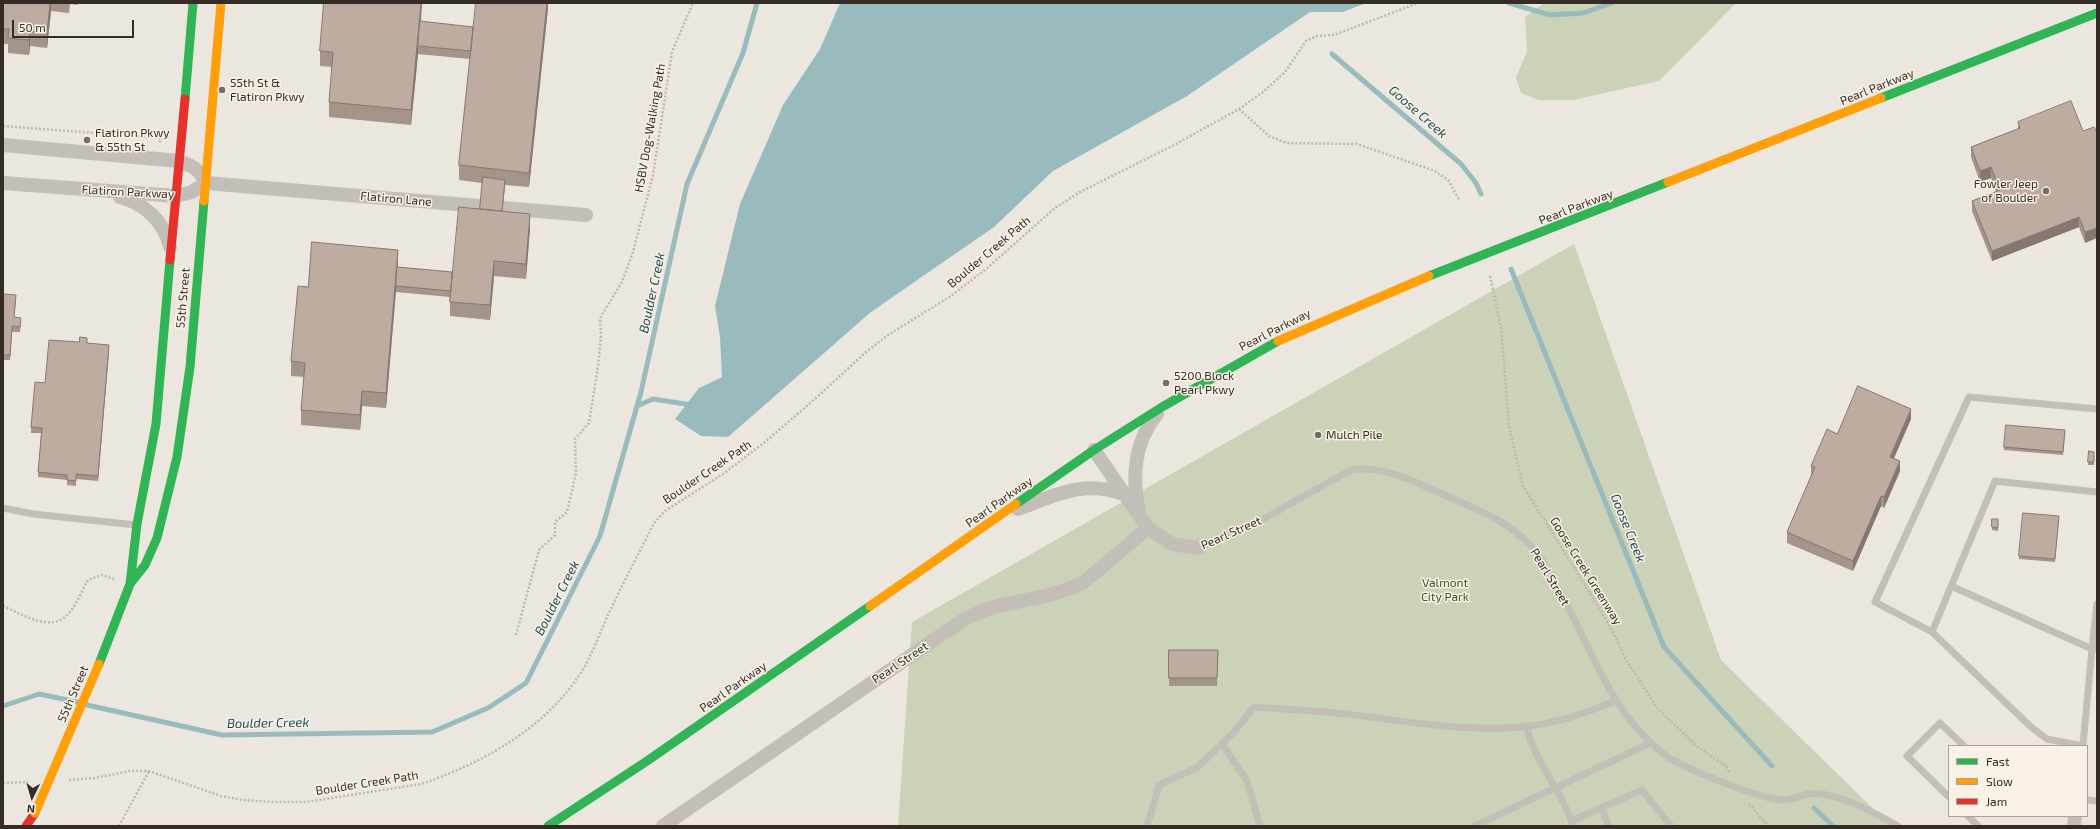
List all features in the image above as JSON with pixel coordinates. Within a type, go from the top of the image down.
[{"type":"main road","name":"55th Street","points":[[130,584],[136,525],[151,456],[156,424],[193,3]]},
{"type":"main road","name":"55th Street","points":[[31,826],[35,813],[99,664],[130,584],[145,565],[157,538],[177,457],[190,367],[221,3]]},
{"type":"main road","name":"Pearl Parkway","points":[[548,826],[647,761],[1094,450],[1162,407],[1279,340],[1342,311],[2097,13]]},
{"type":"main road","name":"55th Street","points":[[26,826],[35,813]]},
{"type":"street","points":[[3,145],[179,161],[192,165],[200,172],[206,183]]},
{"type":"street","name":"Flatiron Parkway","points":[[3,183],[176,196],[192,192],[206,183]]},
{"type":"street","name":"Flatiron Lane","points":[[206,183],[586,215]]},
{"type":"street","points":[[90,190],[132,201],[150,211],[166,234],[171,255]]},
{"type":"street","points":[[1144,523],[1136,487],[1137,452],[1146,428],[1162,407]]},
{"type":"street","name":"Pearl Street","points":[[1094,450],[1144,523],[1172,544],[1199,548]]},
{"type":"street","points":[[999,517],[1079,488],[1104,488],[1123,494]]},
{"type":"street","name":"Pearl Street","points":[[663,826],[963,620],[995,607],[1052,596],[1084,582],[1144,523]]},
{"type":"lane","points":[[2078,745],[2048,739],[2030,727],[1932,632],[1875,602],[1968,397],[2097,409]]},
{"type":"lane","name":"Pearl Street","points":[[1199,548],[1258,522],[1350,470],[1361,468],[1373,469],[1403,478],[1491,516],[1508,526],[1530,544],[1538,554],[1563,597],[1615,701],[1629,721],[1650,743],[1670,758],[1738,788],[1769,798],[1783,800],[1806,793],[1826,794],[1841,798],[1898,826]]},
{"type":"lane","points":[[1932,632],[1995,481],[2097,492]]},
{"type":"lane","points":[[3,508],[34,514],[136,525]]},
{"type":"lane","points":[[1951,586],[2094,649]]},
{"type":"lane","points":[[2083,745],[2094,649],[2097,604]]},
{"type":"lane","points":[[1147,826],[1159,785],[1198,767],[1234,732],[1254,706],[1362,716],[1416,724],[1484,728],[1526,726],[1578,716],[1615,701]]},
{"type":"lane","points":[[1948,797],[1907,756],[1940,723],[1963,745]]},
{"type":"lane","points":[[1526,726],[1539,760],[1572,823],[1601,808],[1642,790],[1671,826]]},
{"type":"lane","points":[[1475,826],[1650,743]]},
{"type":"lane","points":[[1222,744],[1248,781],[1260,826]]},
{"type":"lane","points":[[1601,808],[1609,826]]},
{"type":"lane","points":[[1969,817],[1978,826]]},
{"type":"path","name":"HSBV Dog-Walking Path","points":[[516,635],[538,550],[555,535],[555,522],[567,512],[576,473],[575,439],[589,423],[601,336],[600,318],[622,282],[632,252],[653,175],[672,52],[693,3]]},
{"type":"path","name":"Boulder Creek Path","points":[[64,780],[95,778],[130,771],[149,771],[221,796],[235,799],[272,802],[306,802],[421,784],[439,778],[503,746],[537,724],[562,698],[582,671],[654,523],[665,511],[723,474],[765,442],[866,352],[888,335],[914,320],[963,287],[986,269],[1055,208],[1080,192],[1176,144],[1239,109],[1263,92],[1285,72],[1306,41],[1317,36],[1334,35],[1418,3]]},
{"type":"path","points":[[1239,109],[1269,136],[1286,143],[1357,144],[1435,171],[1448,180],[1460,201]]},
{"type":"path","points":[[3,126],[160,138],[160,144]]},
{"type":"path","name":"Goose Creek Greenway","points":[[1490,276],[1500,327],[1510,426],[1519,475],[1523,486],[1596,603],[1612,630],[1625,658],[1658,710],[1699,748],[1726,766],[1738,788],[1752,808],[1768,826]]},
{"type":"path","points":[[3,606],[41,622],[56,622],[69,614],[88,580],[102,575],[130,584]]},
{"type":"path","points":[[119,826],[149,771]]},
{"type":"path","points":[[3,783],[33,782]]},
{"type":"green space","points":[[1544,3],[1736,3],[1659,81],[1573,100],[1539,100],[1521,93],[1516,77],[1527,52],[1525,17]]},
{"type":"green space","name":"Valmont City Park","points":[[1574,244],[1721,660],[1891,826],[898,826],[912,622]]},
{"type":"water","points":[[840,3],[1366,3],[1343,12],[1310,12],[1187,96],[1053,171],[994,227],[871,312],[728,437],[701,436],[675,419],[699,388],[722,377],[720,337],[715,306],[740,204],[783,105],[820,49]]},
{"type":"building","points":[[3,3],[50,3],[47,33],[30,31],[29,40],[8,38],[9,29],[3,29]]},
{"type":"building","points":[[324,3],[421,3],[411,110],[329,102],[333,52],[320,51]]},
{"type":"building","points":[[476,3],[547,3],[529,173],[459,165]]},
{"type":"building","points":[[420,21],[473,27],[471,51],[418,46]]},
{"type":"building","name":"Fowler Jeep of Boulder","points":[[2071,101],[2083,131],[2094,127],[2097,133],[2097,228],[2085,232],[2079,217],[1992,251],[1972,201],[2000,190],[1991,167],[1980,171],[1971,147],[2020,128],[2018,122]]},
{"type":"building","points":[[483,177],[505,180],[502,211],[480,209]]},
{"type":"building","points":[[459,207],[530,214],[526,264],[494,261],[490,305],[450,302]]},
{"type":"building","points":[[312,242],[398,250],[386,393],[362,391],[360,415],[301,410],[305,363],[291,361],[298,286],[308,287]]},
{"type":"building","points":[[397,267],[452,272],[451,291],[396,286]]},
{"type":"building","points":[[3,294],[16,295],[14,317],[21,318],[20,327],[12,326],[10,355],[3,355]]},
{"type":"building","points":[[80,337],[87,338],[87,343],[109,345],[98,476],[76,474],[76,481],[67,480],[67,475],[38,472],[42,428],[31,427],[35,382],[45,383],[49,340],[79,342]]},
{"type":"building","points":[[1858,386],[1911,409],[1890,457],[1900,461],[1884,497],[1881,496],[1853,561],[1787,532],[1815,467],[1811,466],[1827,429],[1837,434]]},
{"type":"building","points":[[2006,425],[2065,430],[2063,452],[2004,447]]},
{"type":"building","points":[[2089,451],[2094,452],[2094,462],[2088,462]]},
{"type":"building","points":[[2023,513],[2059,516],[2055,559],[2019,556]]},
{"type":"building","points":[[1992,519],[1998,519],[1998,528],[1992,527]]},
{"type":"building","points":[[1169,650],[1218,650],[1217,678],[1169,678]]},
{"type":"waterway","name":"Boulder Creek","points":[[87,705],[222,735],[432,732],[488,708],[526,683],[600,536],[641,392],[687,184],[743,53],[757,3]]},
{"type":"waterway","points":[[1509,3],[1550,15],[1583,13],[1612,3]]},
{"type":"waterway","name":"Goose Creek","points":[[1332,54],[1461,164],[1476,183],[1481,194]]},
{"type":"waterway","name":"Goose Creek","points":[[1511,269],[1664,647],[1772,766]]},
{"type":"waterway","points":[[637,406],[653,399],[692,405]]},
{"type":"waterway","name":"Boulder Creek","points":[[3,706],[39,694],[77,702]]},
{"type":"waterway","name":"Goose Creek","points":[[1814,808],[1833,826]]},
{"type":"traffic: fast","points":[[185,99],[193,3]]},
{"type":"traffic: fast","points":[[1881,98],[2097,13]]},
{"type":"traffic: fast","points":[[1429,276],[1668,182]]},
{"type":"traffic: fast","points":[[99,664],[130,584],[145,565],[157,538],[177,457],[190,367],[204,201]]},
{"type":"traffic: fast","points":[[130,584],[137,524],[156,424],[170,260]]},
{"type":"traffic: fast","points":[[1016,504],[1094,450],[1162,407],[1278,341]]},
{"type":"traffic: fast","points":[[548,826],[647,761],[870,606]]},
{"type":"traffic: slow","points":[[204,201],[221,3]]},
{"type":"traffic: slow","points":[[1668,182],[1881,98]]},
{"type":"traffic: slow","points":[[1278,341],[1429,276]]},
{"type":"traffic: slow","points":[[870,606],[1016,504]]},
{"type":"traffic: slow","points":[[35,813],[99,664]]},
{"type":"traffic: jam","points":[[170,260],[185,99]]},
{"type":"traffic: jam","points":[[26,826],[35,813]]},
{"type":"place","name":"55th St & Flatiron Pkwy","points":[[222,90]]},
{"type":"place","name":"Flatiron Pkwy & 55th St","points":[[87,140]]},
{"type":"place","name":"Fowler Jeep of Boulder","points":[[2046,191]]},
{"type":"place","name":"5200 Block Pearl Pkwy","points":[[1166,383]]},
{"type":"place","name":"Mulch Pile","points":[[1318,435]]}]
